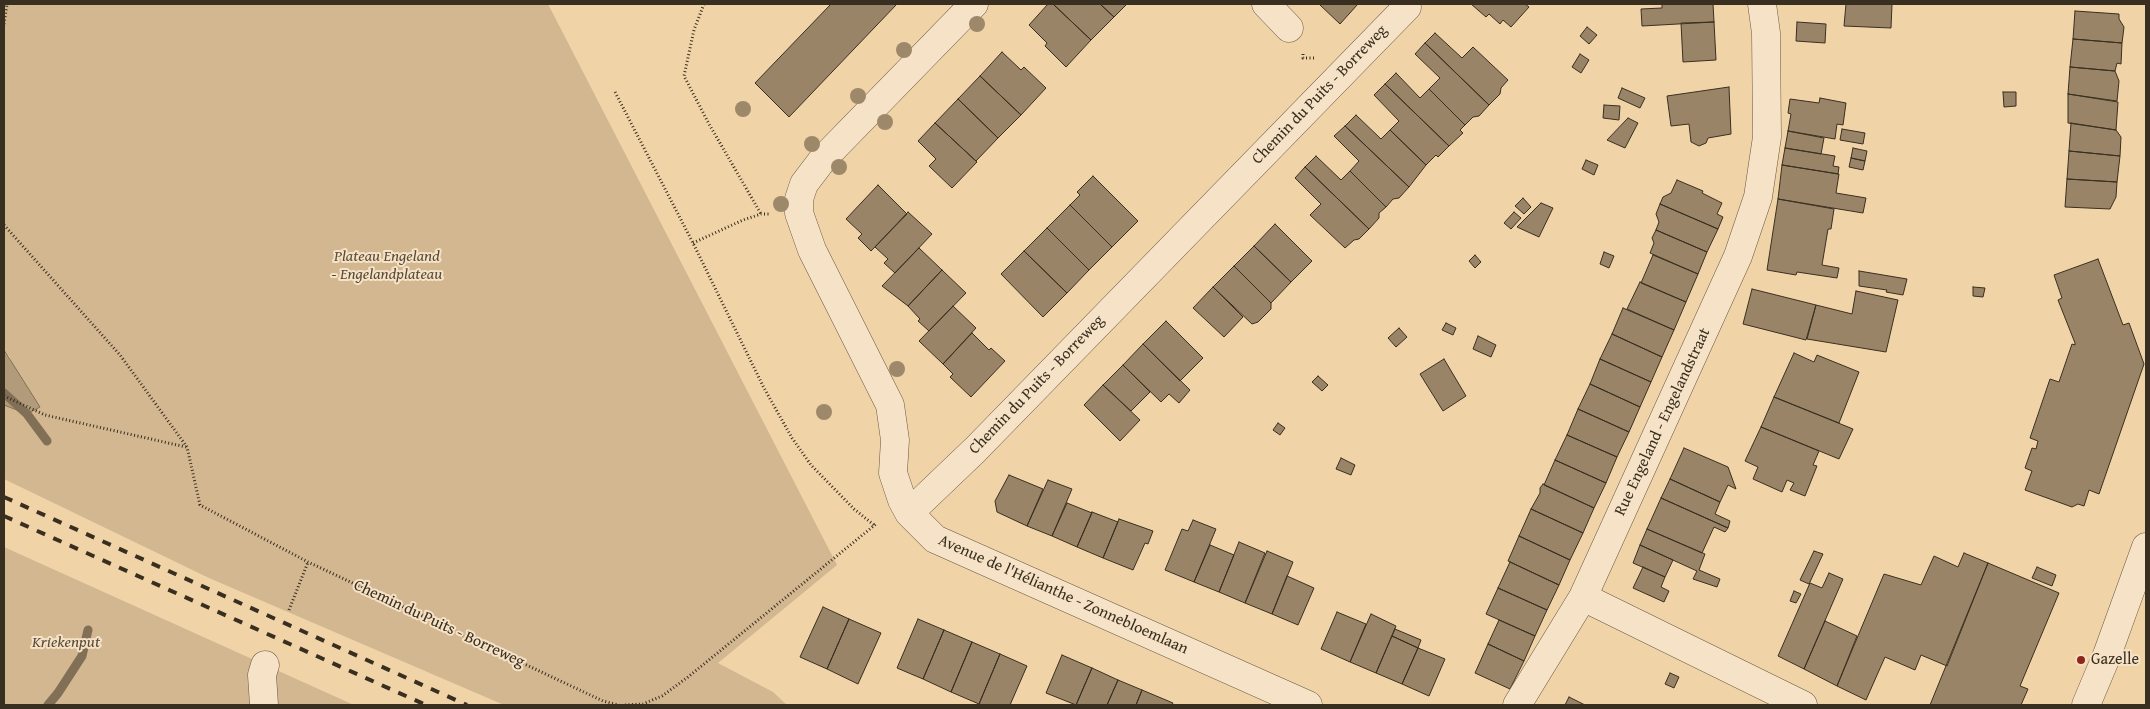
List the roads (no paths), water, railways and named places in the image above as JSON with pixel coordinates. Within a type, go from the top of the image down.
[{"type":"street","name":"Avenue de l'Hélianthe - Zonnebloemlaan","points":[[974,4],[823,159],[804,184],[799,199],[799,213],[812,250],[890,405],[894,423],[893,472],[902,500],[910,513],[935,539],[1308,705]]},
{"type":"street","points":[[1266,4],[1289,28]]},
{"type":"street","name":"Rue Engeland - Engelandstraat","points":[[1583,597],[1738,256],[1758,197],[1767,137],[1766,33],[1762,4]]},
{"type":"street","name":"Chemin du Puits - Borreweg","points":[[910,513],[974,450],[1407,7]]},
{"type":"street","points":[[2086,705],[2107,655],[2146,547]]},
{"type":"street","points":[[1517,705],[1583,597],[1803,705]]},
{"type":"street","points":[[264,665],[262,675],[264,705]]},
{"type":"waterway","points":[[4,393],[27,414],[47,441]]},
{"type":"waterway","points":[[48,705],[82,656],[88,630]]},
{"type":"railway","points":[[4,497],[467,705]]},
{"type":"railway","points":[[4,516],[426,705]]},
{"type":"place","name":"Gazelle","points":[[2081,660]]},
{"type":"park label","name":"Plateau Engeland - Engelandplateau","points":[[387,266]]},
{"type":"park label","name":"Kriekenput","points":[[66,643]]}]
